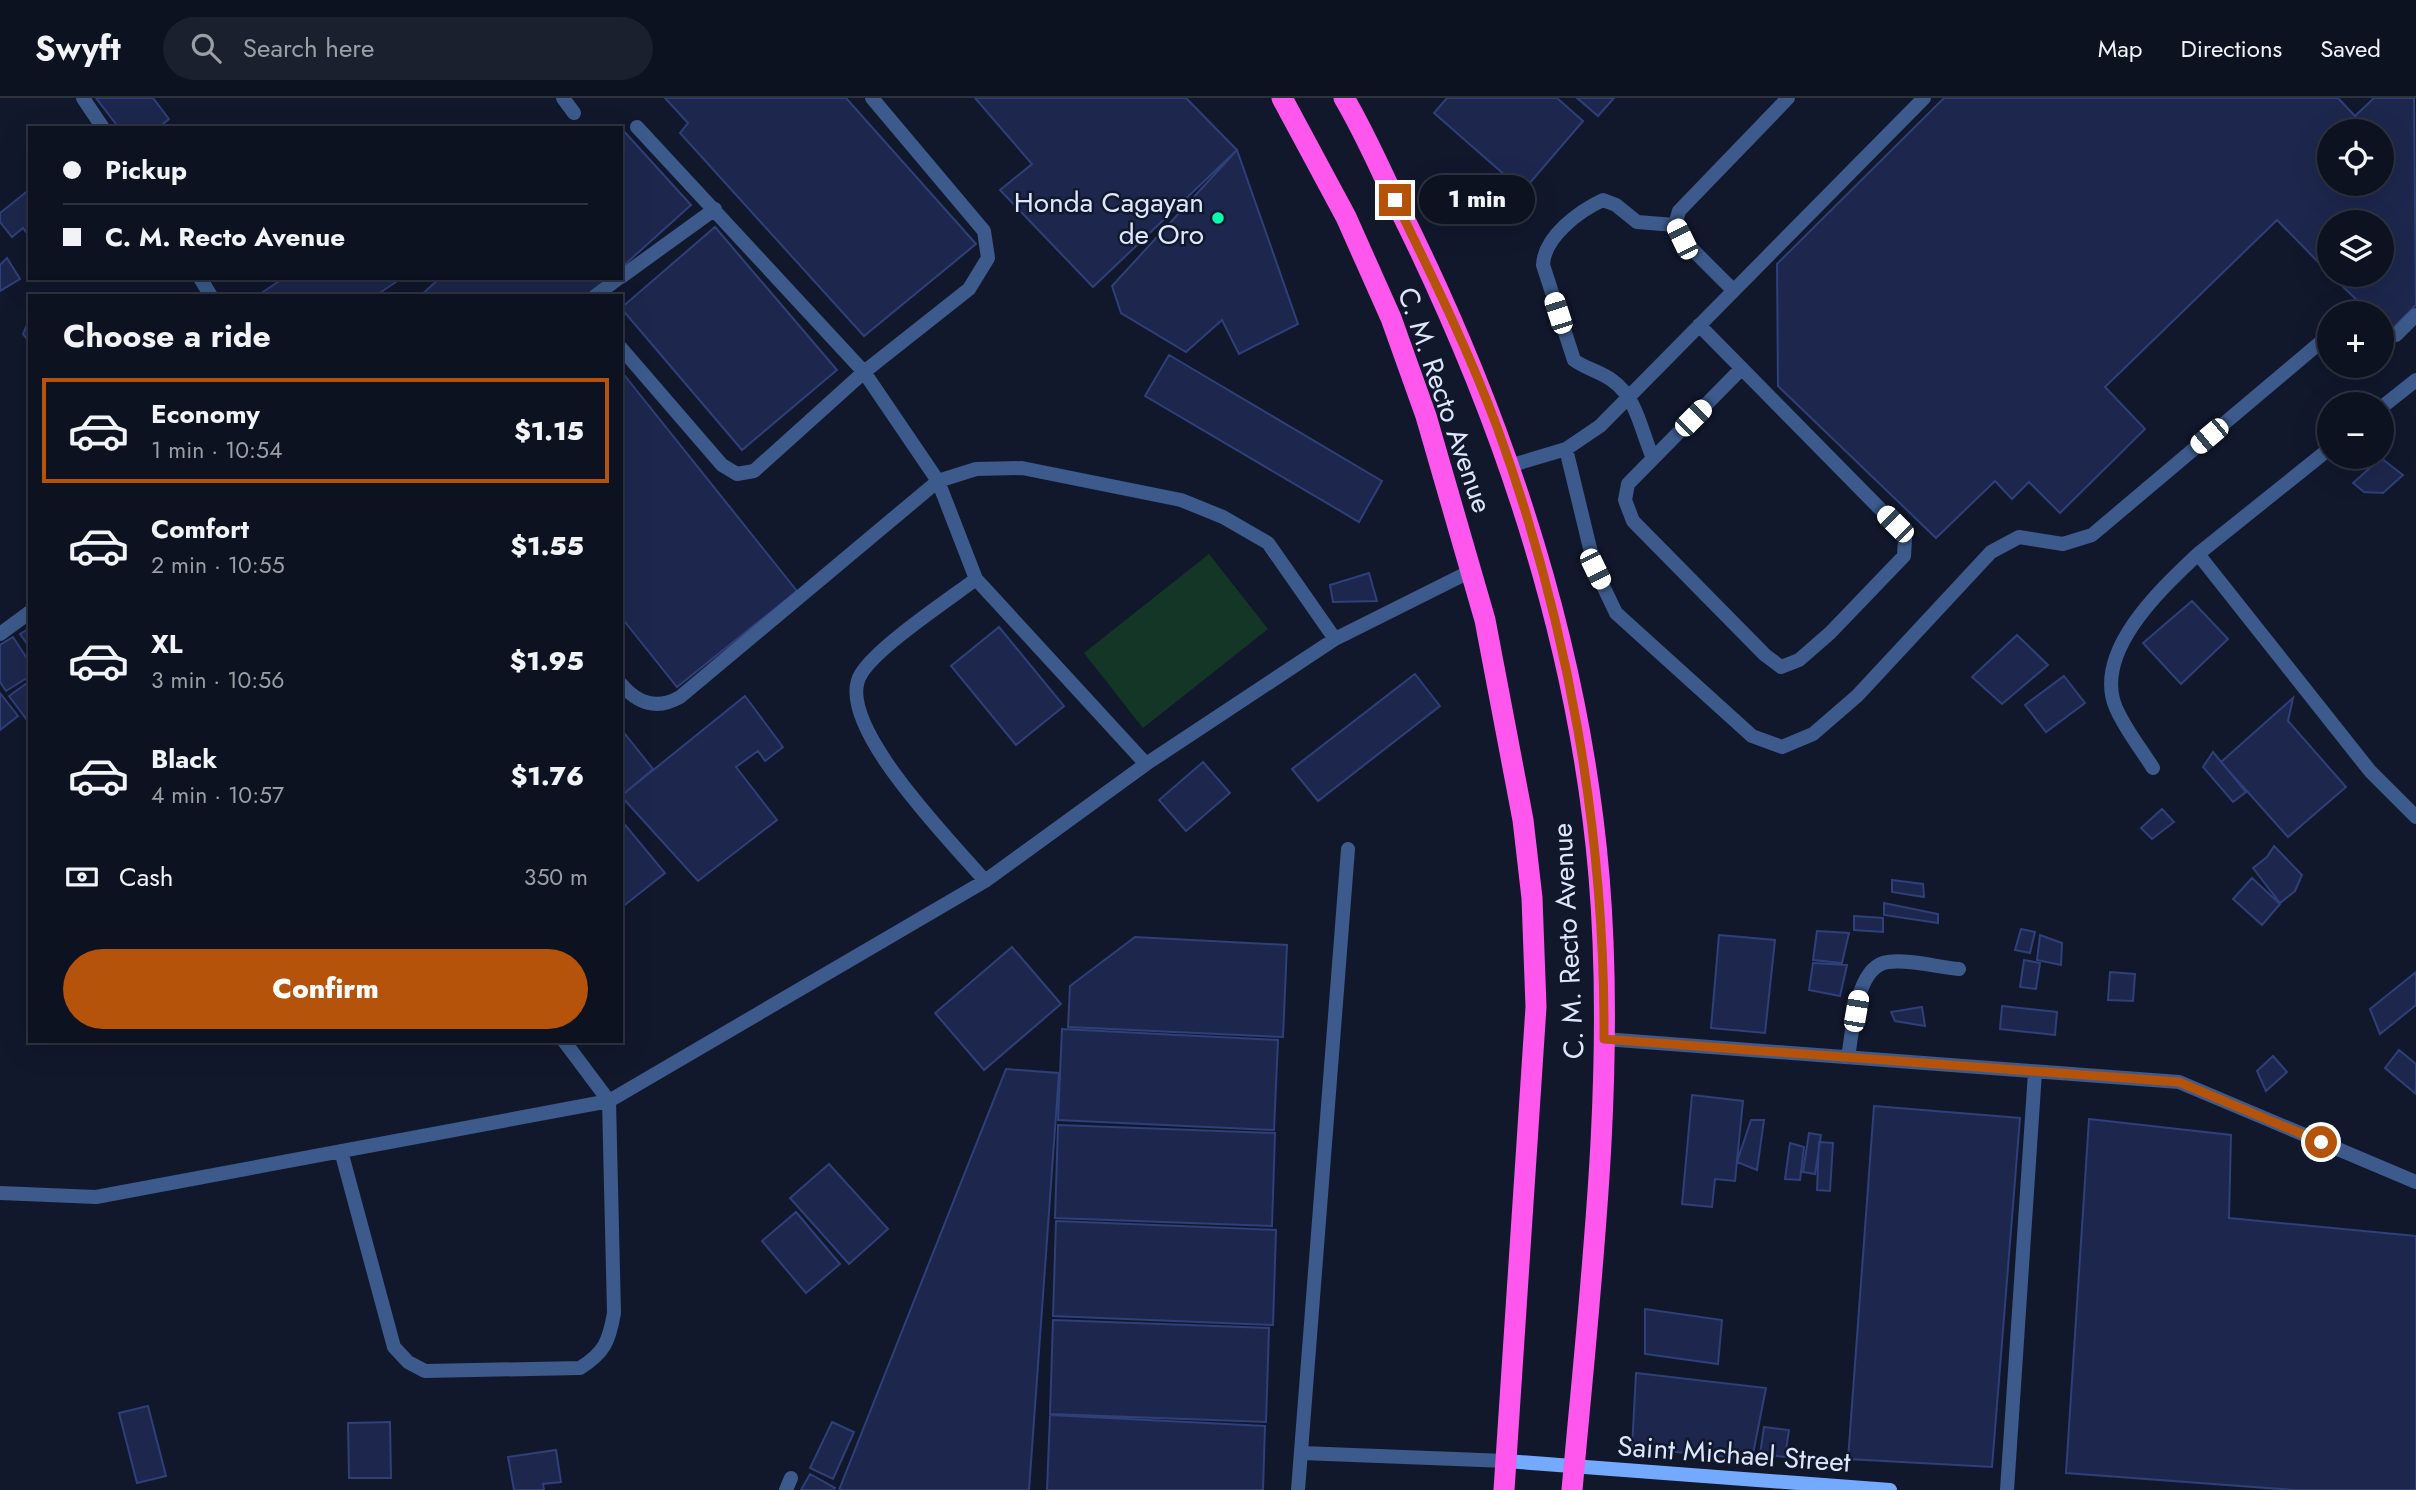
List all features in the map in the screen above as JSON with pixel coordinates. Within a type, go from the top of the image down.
[{"type":"highway","name":"C. M. Recto Avenue","points":[[1282,98],[1346,217],[1391,318],[1426,415],[1471,571],[1512,750],[1532,898],[1536,1007],[1504,1490]]},
{"type":"highway","name":"C. M. Recto Avenue","points":[[1344,98],[1441,292],[1497,426],[1566,667],[1585,775],[1599,876],[1604,1039],[1592,1261],[1572,1490]]},
{"type":"street","points":[[83,98],[102,126]]},
{"type":"street","points":[[563,98],[574,113]]},
{"type":"street","points":[[623,350],[722,465],[737,474],[754,471],[864,372],[969,289],[988,258],[984,231],[872,98]]},
{"type":"street","points":[[1733,290],[1682,239],[1675,225],[1679,211],[1788,98]]},
{"type":"street","points":[[1509,466],[1566,449],[1600,426],[1924,98]]},
{"type":"street","points":[[637,127],[864,372],[939,481],[976,579],[1146,764]]},
{"type":"street","points":[[1653,458],[1639,427],[1631,396],[1611,379],[1574,360],[1543,265],[1543,257],[1552,238],[1593,204],[1603,200],[1616,205],[1637,222],[1675,225]]},
{"type":"street","points":[[623,276],[715,209]]},
{"type":"street","points":[[598,294],[617,280]]},
{"type":"street","points":[[2394,335],[2416,315]]},
{"type":"street","points":[[1699,325],[1895,524],[1905,539],[1904,556],[1799,660],[1781,667],[1765,655],[1633,521],[1625,500],[1628,484],[1741,369]]},
{"type":"street","points":[[1566,449],[1595,569],[1616,612],[1752,736],[1782,747],[1813,734],[1857,696],[1991,552],[2019,537],[2063,544],[2092,535],[2317,345]]},
{"type":"street","points":[[2394,398],[2415,383]]},
{"type":"street","points":[[2153,768],[2115,707],[2112,671],[2119,648],[2164,586],[2198,554],[2317,459]]},
{"type":"street","points":[[623,686],[637,700],[653,705],[669,704],[939,481],[976,469],[1022,468],[1181,500],[1223,517],[1268,543],[1335,639]]},
{"type":"street","points":[[2198,554],[2370,771],[2416,817]]},
{"type":"street","points":[[0,1193],[96,1196],[609,1101],[985,881],[1146,764],[1335,639],[1471,571]]},
{"type":"street","points":[[976,579],[882,652],[860,675],[856,692],[857,711],[881,758],[985,881]]},
{"type":"street","points":[[0,634],[28,613]]},
{"type":"street","points":[[1298,1490],[1348,849]]},
{"type":"street","points":[[1848,1057],[1860,988],[1870,970],[1886,962],[1959,969]]},
{"type":"street","points":[[1604,1039],[2179,1082],[2416,1182]]},
{"type":"street","points":[[341,1151],[394,1347],[408,1362],[425,1371],[580,1368],[599,1357],[611,1334],[614,1313],[609,1101],[566,1043]]},
{"type":"street","points":[[2007,1490],[2035,1072]]},
{"type":"street","points":[[1302,1453],[1506,1461]]},
{"type":"street","name":"Saint Michael Street","points":[[1506,1461],[1718,1483],[1890,1490]]},
{"type":"green space","points":[[1209,554],[1268,629],[1143,728],[1084,653]]},
{"type":"building","points":[[96,98],[153,98],[169,119],[160,126],[117,126]]},
{"type":"building","points":[[665,98],[846,98],[976,244],[864,336],[680,133],[688,123]]},
{"type":"building","points":[[975,98],[1186,98],[1237,150],[1093,287],[1000,190],[1032,164]]},
{"type":"building","points":[[1447,98],[1557,98],[1583,121],[1523,191],[1434,113]]},
{"type":"building","points":[[1577,98],[1614,98],[1598,116]]},
{"type":"building","points":[[1944,98],[2338,98],[2355,116],[2374,98],[2414,98],[2416,305],[2394,327],[2394,301],[2358,301],[2343,287],[2394,287],[2394,210],[2317,210],[2317,261],[2277,220],[2105,387],[2145,429],[2060,513],[2029,482],[2012,499],[1995,481],[1936,538],[1778,386],[1777,264]]},
{"type":"building","points":[[623,130],[691,205],[623,266]]},
{"type":"building","name":"Honda Cagayan de Oro","points":[[1237,150],[1298,324],[1239,354],[1222,320],[1186,352],[1121,313],[1112,286]]},
{"type":"building","points":[[28,191],[28,234],[23,228],[12,237],[0,222],[0,213]]},
{"type":"building","points":[[715,227],[837,370],[742,450],[623,310],[623,306]]},
{"type":"building","points":[[7,258],[20,279],[0,291],[0,265]]},
{"type":"building","points":[[281,280],[396,282],[378,294],[260,294]]},
{"type":"building","points":[[438,280],[608,280],[593,294],[422,294]]},
{"type":"building","points":[[28,323],[28,340],[23,334]]},
{"type":"building","points":[[1169,355],[1382,481],[1359,522],[1145,396]]},
{"type":"building","points":[[623,374],[797,591],[677,687],[623,620]]},
{"type":"building","points":[[2394,468],[2403,475],[2383,493],[2364,492],[2353,483],[2369,469]]},
{"type":"building","points":[[1369,573],[1377,601],[1333,602],[1330,585]]},
{"type":"building","points":[[2192,601],[2228,639],[2181,684],[2143,643]]},
{"type":"building","points":[[999,627],[1064,706],[1016,745],[951,666]]},
{"type":"building","points":[[28,629],[28,645],[20,634]]},
{"type":"building","points":[[2017,635],[2048,665],[2002,704],[1972,677]]},
{"type":"building","points":[[13,637],[28,660],[28,677],[6,691],[0,682],[0,645]]},
{"type":"building","points":[[1415,674],[1440,706],[1318,801],[1292,769]]},
{"type":"building","points":[[2064,676],[2085,703],[2046,732],[2025,705]]},
{"type":"building","points":[[28,682],[28,721],[9,696]]},
{"type":"building","points":[[0,693],[18,716],[0,730]]},
{"type":"building","points":[[745,696],[783,747],[765,761],[758,751],[736,767],[777,820],[698,881],[623,798],[623,794]]},
{"type":"building","points":[[2293,698],[2288,721],[2346,787],[2288,837],[2221,762]]},
{"type":"building","points":[[623,732],[653,769],[623,794]]},
{"type":"building","points":[[2213,752],[2246,792],[2233,802],[2203,767]]},
{"type":"building","points":[[1203,762],[1230,793],[1186,831],[1159,800]]},
{"type":"building","points":[[2162,809],[2174,822],[2152,839],[2141,828]]},
{"type":"building","points":[[623,822],[665,873],[623,906]]},
{"type":"building","points":[[2274,846],[2302,875],[2295,891],[2280,903],[2253,868],[2267,857]]},
{"type":"building","points":[[2252,878],[2280,904],[2262,925],[2233,899]]},
{"type":"building","points":[[1892,880],[1923,884],[1924,897],[1892,892]]},
{"type":"building","points":[[1884,903],[1938,914],[1938,923],[1884,915]]},
{"type":"building","points":[[1854,916],[1883,918],[1883,932],[1854,930]]},
{"type":"building","points":[[2021,929],[2035,932],[2030,953],[2015,950]]},
{"type":"building","points":[[1817,931],[1849,933],[1842,963],[1813,960]]},
{"type":"building","points":[[1719,935],[1775,940],[1765,1033],[1711,1028]]},
{"type":"building","points":[[2040,935],[2062,943],[2061,965],[2037,960]]},
{"type":"building","points":[[1135,937],[1287,945],[1283,1037],[1068,1027],[1070,986]]},
{"type":"building","points":[[1012,947],[1061,1004],[984,1070],[935,1013]]},
{"type":"building","points":[[2024,960],[2040,963],[2036,989],[2020,987]]},
{"type":"building","points":[[1813,963],[1847,965],[1840,996],[1809,990]]},
{"type":"building","points":[[2110,972],[2135,974],[2133,1001],[2108,1000]]},
{"type":"building","points":[[2416,972],[2416,1005],[2380,1034],[2370,1009]]},
{"type":"building","points":[[2002,1006],[2057,1012],[2055,1035],[2000,1029]]},
{"type":"building","points":[[1922,1007],[1925,1026],[1895,1021],[1891,1012]]},
{"type":"building","points":[[1062,1029],[1278,1040],[1274,1130],[1058,1120]]},
{"type":"building","points":[[2399,1050],[2416,1064],[2416,1094],[2385,1068]]},
{"type":"building","points":[[2273,1056],[2287,1072],[2266,1091],[2257,1071]]},
{"type":"building","points":[[1006,1069],[1059,1073],[1029,1490],[839,1490]]},
{"type":"building","points":[[1692,1095],[1743,1101],[1735,1181],[1715,1179],[1712,1207],[1682,1204]]},
{"type":"building","points":[[1874,1106],[2020,1118],[1992,1467],[1848,1459]]},
{"type":"building","points":[[2089,1119],[2231,1135],[2229,1218],[2416,1236],[2416,1490],[2293,1490],[2066,1473]]},
{"type":"building","points":[[1751,1120],[1764,1120],[1757,1170],[1737,1162]]},
{"type":"building","points":[[1058,1125],[1275,1133],[1272,1226],[1055,1218]]},
{"type":"building","points":[[1809,1133],[1821,1135],[1815,1174],[1803,1172]]},
{"type":"building","points":[[1819,1142],[1833,1143],[1830,1191],[1817,1190]]},
{"type":"building","points":[[1790,1143],[1804,1147],[1800,1180],[1785,1179]]},
{"type":"building","points":[[829,1164],[888,1229],[849,1264],[790,1198]]},
{"type":"building","points":[[796,1212],[840,1264],[806,1293],[762,1241]]},
{"type":"building","points":[[1056,1221],[1276,1230],[1273,1325],[1053,1316]]},
{"type":"building","points":[[1645,1309],[1722,1320],[1718,1364],[1645,1354]]},
{"type":"building","points":[[1053,1320],[1269,1328],[1266,1422],[1050,1414]]},
{"type":"building","points":[[1636,1373],[1766,1388],[1752,1459],[1632,1448]]},
{"type":"building","points":[[148,1406],[166,1476],[137,1483],[119,1413]]},
{"type":"building","points":[[1050,1415],[1265,1426],[1263,1490],[1047,1490]]},
{"type":"building","points":[[390,1422],[391,1478],[349,1478],[348,1423]]},
{"type":"building","points":[[832,1422],[854,1432],[833,1479],[810,1468]]},
{"type":"building","points":[[1764,1427],[1789,1430],[1785,1457],[1760,1454]]},
{"type":"building","points":[[556,1450],[561,1482],[543,1484],[544,1490],[514,1490],[508,1457]]},
{"type":"building","points":[[810,1474],[835,1488],[834,1490],[801,1490]]},
{"type":"place","name":"Honda Cagayan de Oro","points":[[1218,218]]},
{"type":"route","points":[[1395,200],[1441,292],[1497,426],[1525,515],[1566,667],[1599,876],[1604,1039],[2179,1082],[2321,1142]]}]
